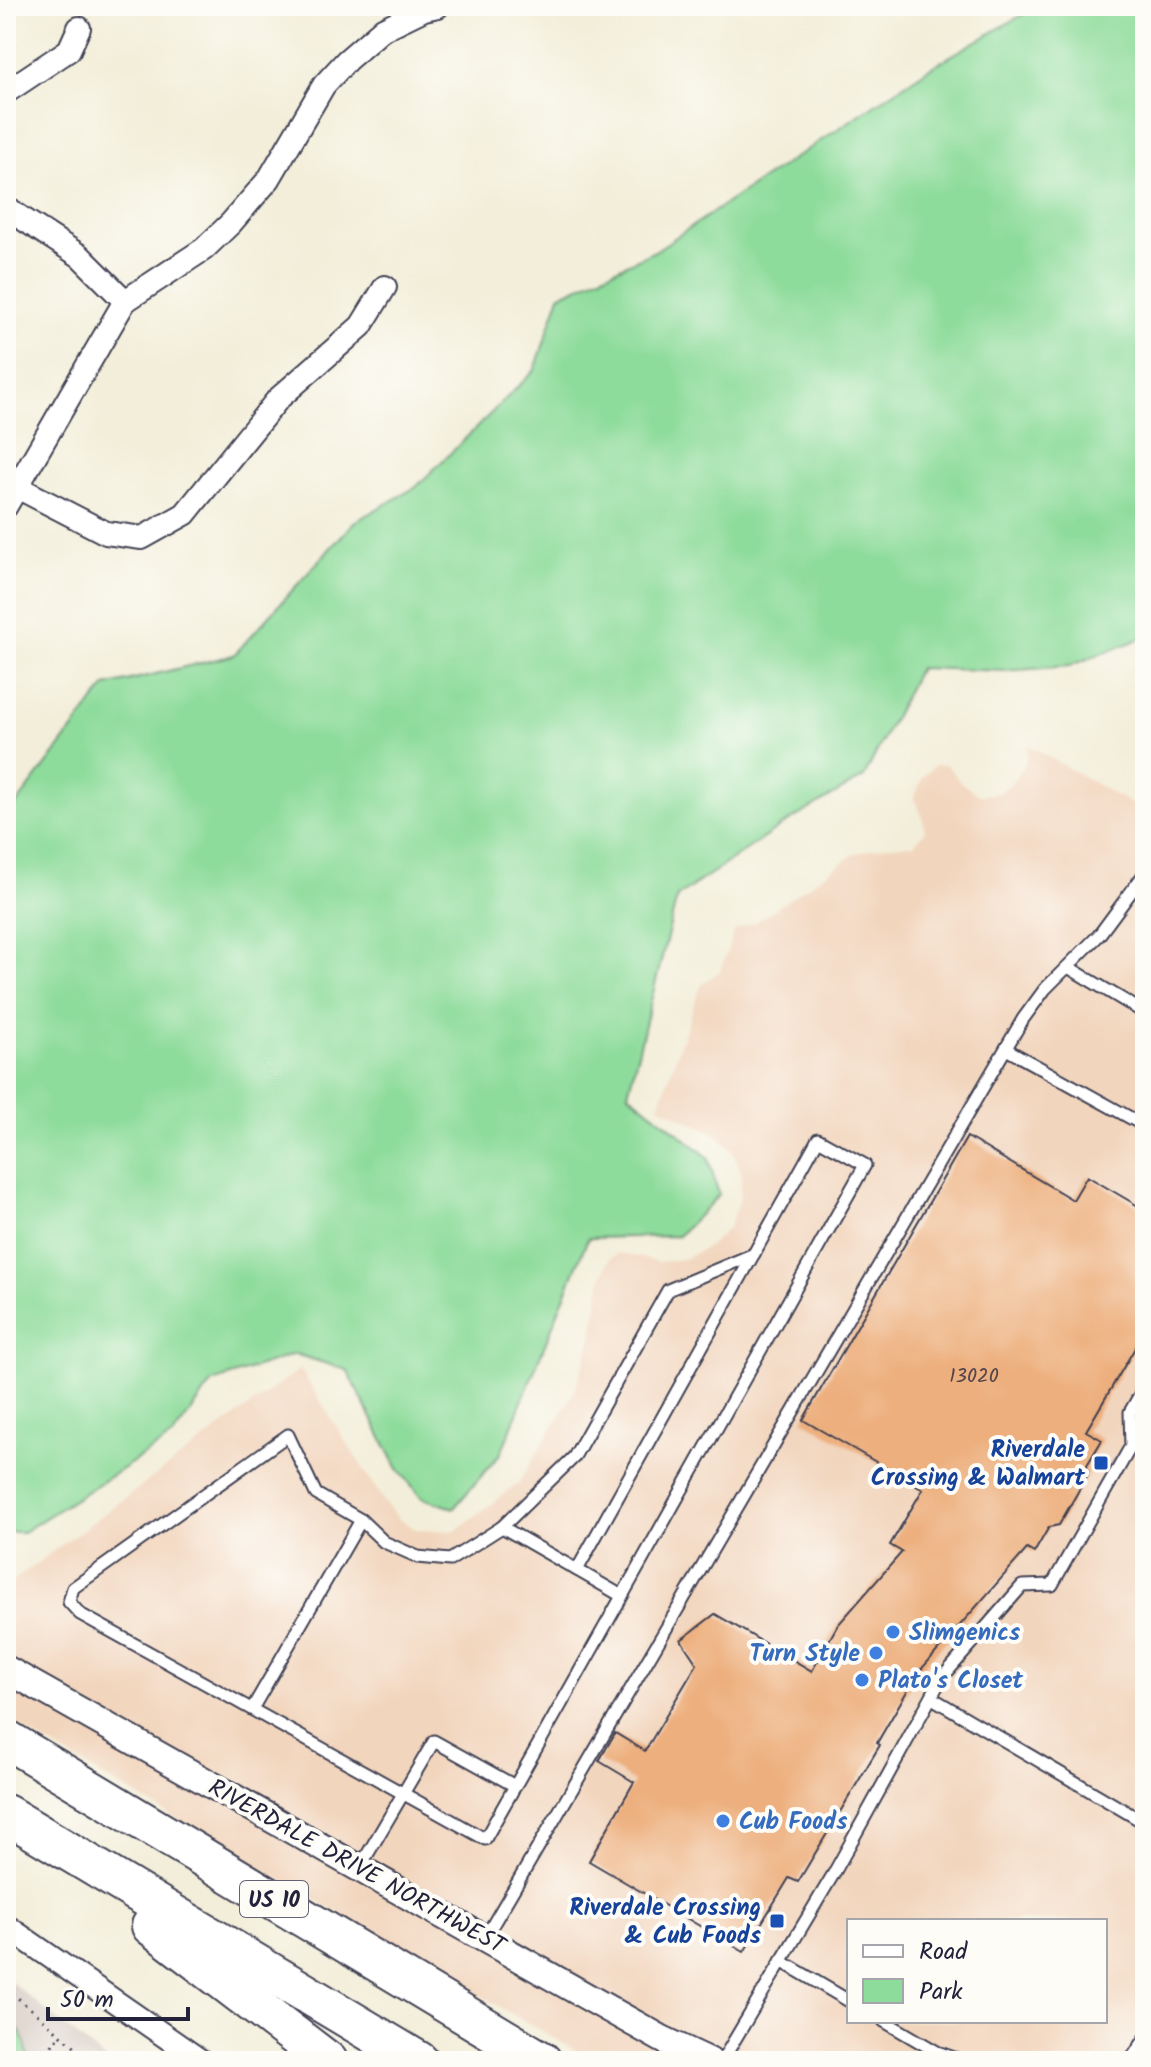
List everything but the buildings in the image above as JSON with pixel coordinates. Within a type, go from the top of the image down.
[{"type":"highway","name":"US 10","points":[[6,1739],[542,2061]]},
{"type":"highway","name":"US 10","points":[[6,1814],[419,2061]]},
{"type":"highway","points":[[6,1821],[196,1959],[328,2061]]},
{"type":"street","points":[[385,287],[361,326],[278,399],[185,514],[142,538],[106,533],[11,497],[125,301],[204,249],[231,223],[269,179],[324,85],[347,60],[383,29],[424,9],[438,6]]},
{"type":"street","points":[[6,92],[69,50],[79,28]]},
{"type":"street","points":[[6,208],[80,256],[125,301]]},
{"type":"street","name":"RIVERDALE DRIVE NORTHWEST","points":[[6,1669],[662,2039],[709,2061]]},
{"type":"street","points":[[6,1926],[201,2061]]},
{"type":"lane","points":[[485,1938],[1006,1049],[1045,989],[1099,935],[1145,873]]},
{"type":"lane","points":[[1068,967],[1145,1013]]},
{"type":"lane","points":[[1006,1049],[1145,1126]]},
{"type":"lane","points":[[577,1570],[818,1139],[865,1165],[485,1839],[80,1614],[69,1602],[73,1588],[288,1435],[316,1494],[361,1520],[384,1542],[418,1557],[450,1560],[502,1527],[574,1457],[668,1290],[754,1253]]},
{"type":"lane","points":[[722,2061],[941,1679],[1022,1586],[1052,1585],[1131,1446],[1130,1412],[1145,1386]]},
{"type":"lane","points":[[252,1709],[361,1520]]},
{"type":"lane","points":[[502,1527],[622,1596]]},
{"type":"lane","points":[[932,1698],[1145,1823]]},
{"type":"lane","points":[[359,1867],[434,1741],[515,1786]]},
{"type":"lane","points":[[781,1961],[847,2000]]},
{"type":"lane","points":[[887,2023],[937,2052],[963,2061]]},
{"type":"lane","points":[[1130,2061],[1145,2039]]},
{"type":"path","points":[[6,1988],[92,2061]]},
{"type":"path","points":[[47,2061],[54,2040],[64,2037]]},
{"type":"shaded area","points":[[1028,745],[1145,812],[1145,2061],[593,2061],[6,1720],[6,1586],[300,1369],[385,1503],[400,1520],[417,1530],[455,1531],[519,1483],[574,1392],[591,1342],[602,1276],[610,1258],[620,1253],[659,1262],[684,1259],[709,1246],[729,1227],[740,1198],[742,1173],[732,1150],[712,1132],[659,1106],[701,985],[720,971],[734,931],[759,920],[854,854],[886,846],[913,845],[925,832],[922,815],[914,799],[922,778],[935,765],[947,765],[960,782],[979,795],[1000,793],[1015,779],[1026,761]]},
{"type":"shaded area","points":[[6,1978],[107,2061],[6,2061]]},
{"type":"green space","points":[[1038,6],[1145,6],[1145,637],[1069,666],[1006,671],[919,668],[864,777],[781,826],[677,897],[628,1093],[708,1157],[719,1195],[678,1236],[588,1238],[501,1453],[454,1508],[422,1498],[398,1469],[347,1370],[295,1354],[213,1382],[172,1437],[23,1532],[6,1532],[6,818],[106,686],[234,655],[354,522],[416,487],[535,370],[560,295],[655,251],[928,69]]},
{"type":"green space","points":[[6,2006],[25,2041],[29,2061],[6,2061]]},
{"type":"place","name":"Riverdale Crossing & Walmart","points":[[1101,1463]]},
{"type":"place","name":"Slimgenics","points":[[893,1632]]},
{"type":"place","name":"Turn Style","points":[[876,1653]]},
{"type":"place","name":"Plato's Closet","points":[[862,1680]]},
{"type":"place","name":"Cub Foods","points":[[723,1821]]},
{"type":"place","name":"Riverdale Crossing & Cub Foods","points":[[777,1921]]}]
